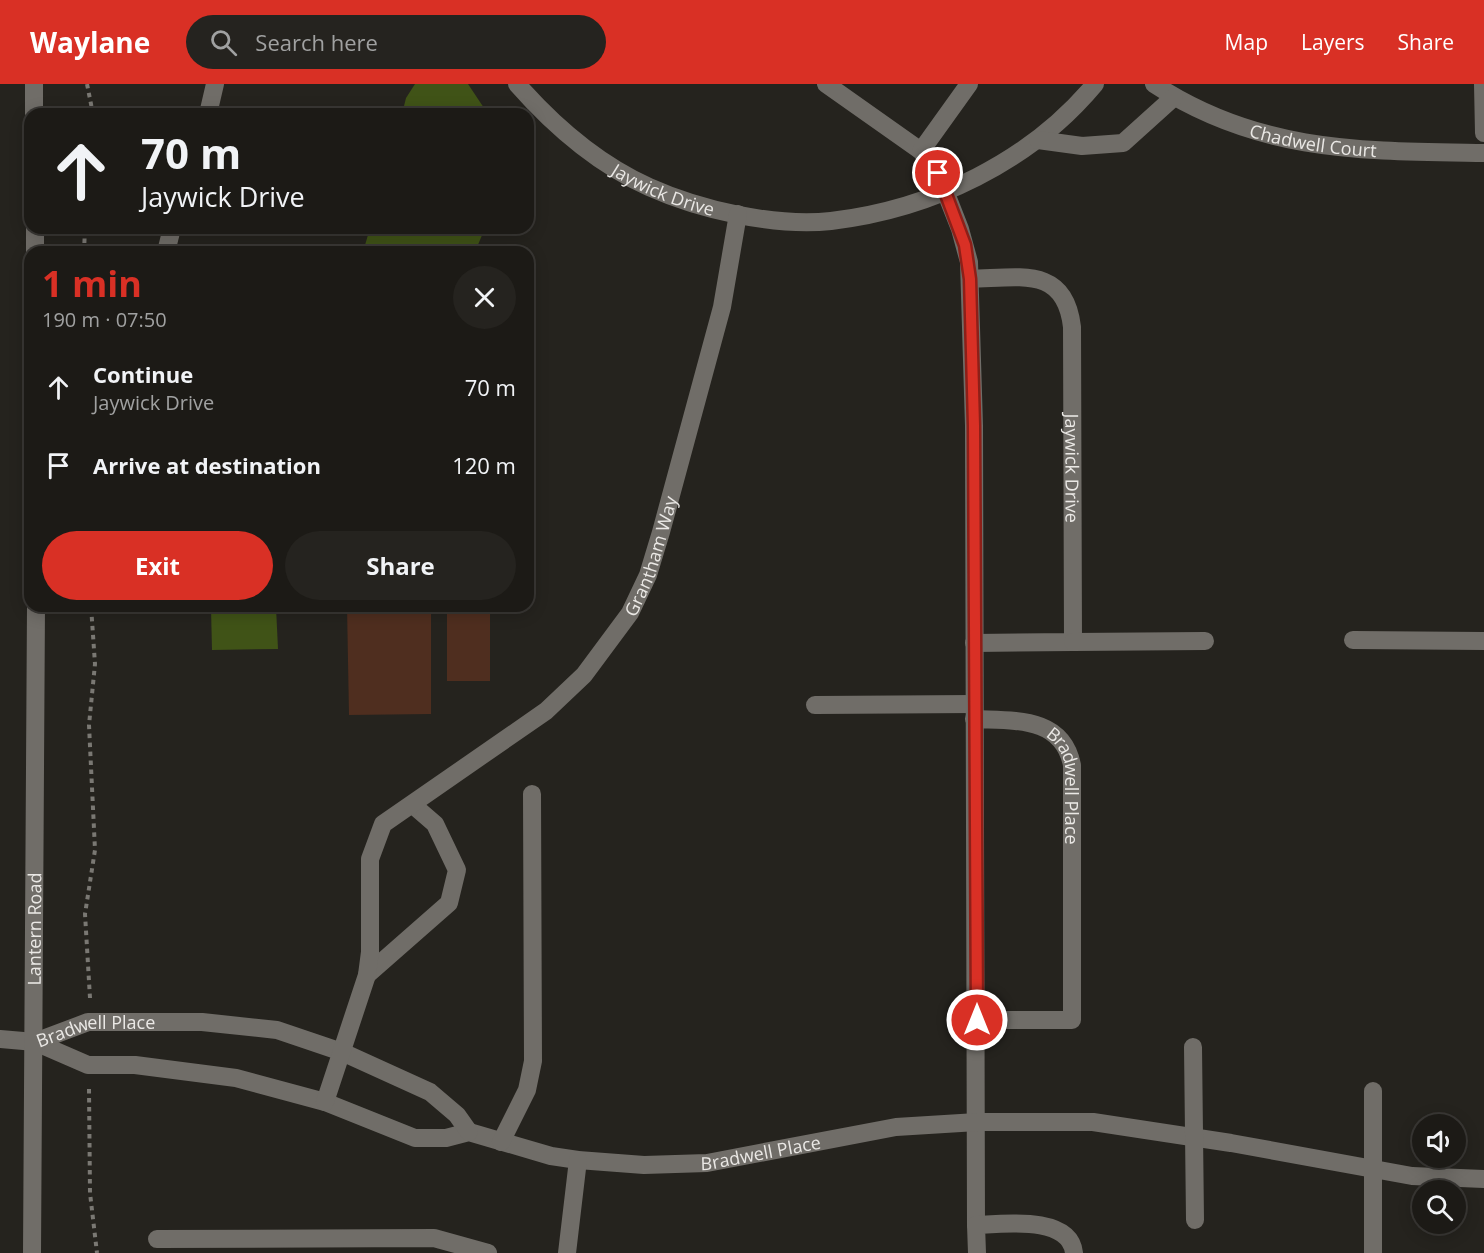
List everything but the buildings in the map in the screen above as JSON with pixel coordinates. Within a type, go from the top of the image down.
[{"type":"street","points":[[34,84],[34,108]]},
{"type":"street","points":[[209,108],[215,84]]},
{"type":"street","name":"Jaywick Drive","points":[[517,84],[569,136],[605,162],[648,187],[738,214],[770,220],[830,221],[912,204],[982,174],[1038,140],[1065,117],[1095,84]]},
{"type":"street","points":[[826,84],[921,151],[938,173],[965,245],[970,279],[975,643],[976,1253]]},
{"type":"street","points":[[921,151],[969,84]]},
{"type":"street","name":"Chadwell Court","points":[[1154,84],[1174,97],[1225,120],[1302,144],[1347,149],[1484,153]]},
{"type":"street","points":[[1483,84],[1484,133]]},
{"type":"street","points":[[1038,140],[1082,146],[1123,142],[1174,97]]},
{"type":"street","name":"Grantham Way","points":[[325,1102],[367,975],[370,952],[370,859],[383,824],[546,711],[584,675],[630,613],[648,575],[662,532],[722,307],[738,214]]},
{"type":"street","name":"Jaywick Drive","points":[[970,279],[1023,278],[1045,281],[1060,290],[1070,309],[1073,642]]},
{"type":"street","name":"Lantern Road","points":[[32,1253],[36,612]]},
{"type":"street","points":[[1353,640],[1484,641]]},
{"type":"street","points":[[975,643],[1205,641]]},
{"type":"street","points":[[814,705],[975,711]]},
{"type":"street","name":"Bradwell Place","points":[[975,711],[1053,732],[1064,741],[1072,765],[1072,1020],[977,1020]]},
{"type":"street","points":[[501,1142],[527,1090],[533,1061],[532,794]]},
{"type":"street","points":[[367,975],[449,903],[457,870],[435,824],[413,805]]},
{"type":"street","name":"Bradwell Place","points":[[35,1042],[88,1022],[244,1024],[277,1030],[342,1052],[430,1092],[457,1115],[469,1132]]},
{"type":"street","points":[[0,1039],[35,1042]]},
{"type":"street","name":"Bradwell Place","points":[[35,1042],[88,1065],[135,1065],[236,1078],[325,1102],[415,1138],[446,1138],[469,1132],[578,1160],[644,1165],[707,1163],[878,1129],[977,1122],[1093,1122],[1412,1176],[1484,1179]]},
{"type":"street","points":[[1193,1047],[1195,1220]]},
{"type":"street","points":[[1373,1091],[1373,1253]]},
{"type":"street","points":[[567,1253],[578,1160]]},
{"type":"street","points":[[976,1225],[1047,1226],[1066,1236],[1074,1253]]},
{"type":"street","points":[[157,1239],[434,1238],[488,1253]]},
{"type":"path","points":[[87,84],[92,108]]},
{"type":"path","points":[[88,1022],[90,998],[85,914],[94,850],[89,725],[95,664],[91,612]]},
{"type":"path","points":[[88,1065],[90,1193],[97,1253]]},
{"type":"shaded area","points":[[415,84],[468,84],[484,108],[404,108],[406,98]]},
{"type":"shaded area","points":[[368,234],[482,234],[478,246],[365,246]]},
{"type":"shaded area","points":[[211,612],[276,612],[278,649],[212,650]]},
{"type":"shaded area","points":[[347,612],[431,612],[431,714],[349,715]]},
{"type":"shaded area","points":[[447,612],[490,612],[490,681],[447,681]]},
{"type":"route","points":[[938,173],[965,245],[970,279],[974,426],[977,1020]]}]
